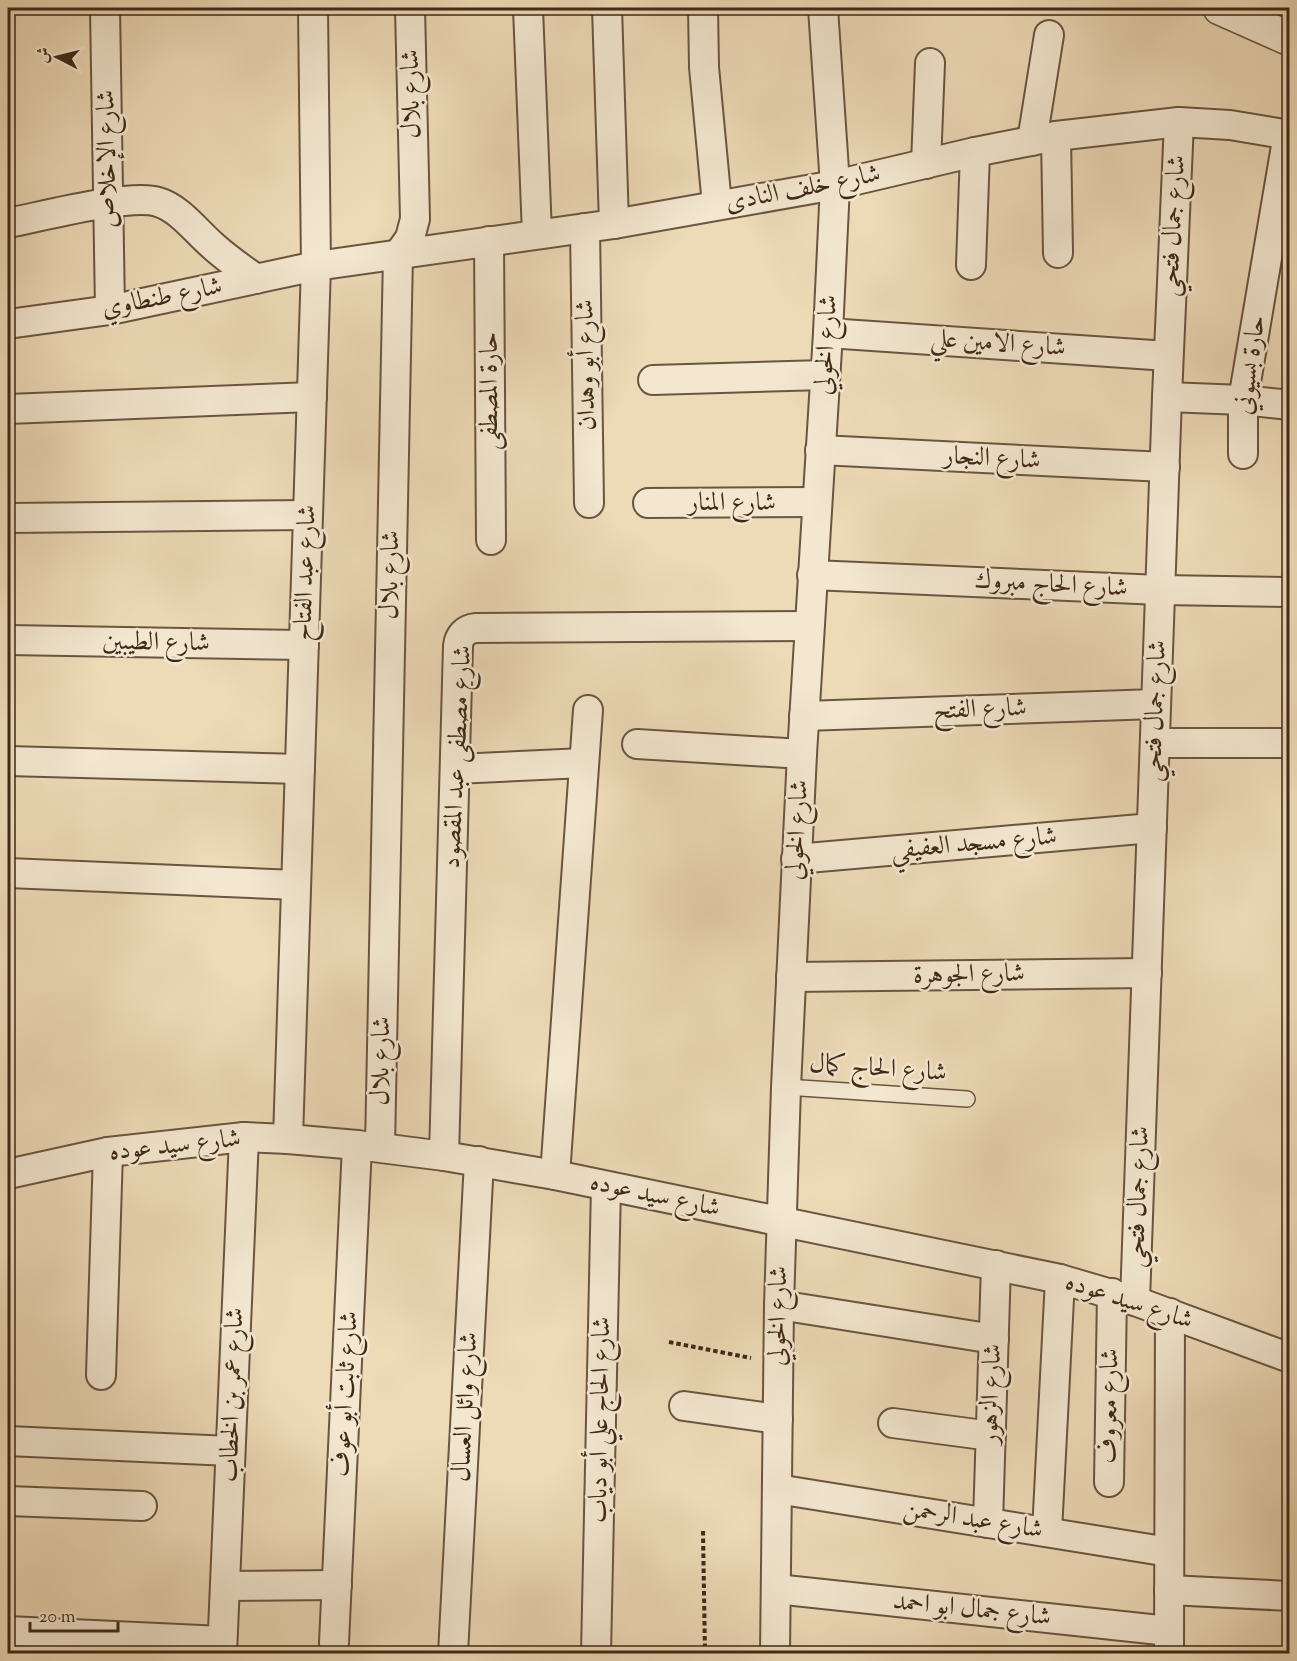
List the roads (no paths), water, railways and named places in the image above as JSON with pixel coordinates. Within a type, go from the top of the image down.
[{"type":"street","name":"شارع الإخلاص","points":[[105,8],[110,310]]},
{"type":"street","name":"شارع عبد الفتاح","points":[[288,1139],[316,266],[313,8]]},
{"type":"street","name":"شارع بلال","points":[[368,1146],[398,255],[410,238],[415,219],[410,8]]},
{"type":"street","points":[[528,8],[537,234]]},
{"type":"street","points":[[607,8],[614,224]]},
{"type":"street","points":[[703,8],[704,67],[717,205]]},
{"type":"street","name":"شارع الخولي","points":[[775,1653],[779,1305],[786,1087],[796,859],[835,185],[823,8]]},
{"type":"street","points":[[1220,8],[1290,39]]},
{"type":"street","points":[[1049,35],[1044,138],[1058,254]]},
{"type":"street","points":[[926,164],[930,63]]},
{"type":"street","name":"شارع خلف النادى","points":[[316,266],[614,224],[835,185],[1044,138],[1179,122],[1230,125],[1289,135]]},
{"type":"street","name":"شارع جمال فتحي","points":[[1124,1297],[1147,973],[1168,356],[1179,122]]},
{"type":"street","name":"حارة بسيوني","points":[[1243,454],[1243,400],[1289,135]]},
{"type":"street","points":[[971,265],[975,152]]},
{"type":"street","points":[[8,223],[108,203],[141,199],[159,202],[173,210],[227,258],[256,279]]},
{"type":"street","name":"شارع أبو وهدان","points":[[585,228],[589,503]]},
{"type":"street","name":"حارة المصطفى","points":[[489,242],[491,540]]},
{"type":"street","name":"شارع طنطاوي","points":[[8,324],[110,310],[316,266]]},
{"type":"street","name":"شارع الامين علي","points":[[828,333],[1168,356]]},
{"type":"street","points":[[653,380],[825,375]]},
{"type":"street","points":[[8,409],[312,397]]},
{"type":"street","points":[[1167,397],[1243,400],[1290,405]]},
{"type":"street","name":"شارع النجار","points":[[820,450],[1165,467]]},
{"type":"street","name":"شارع المنار","points":[[648,503],[817,502]]},
{"type":"street","points":[[8,518],[308,515]]},
{"type":"street","name":"شارع الحاج مبروك","points":[[812,575],[1160,590],[1290,592]]},
{"type":"street","name":"شارع مصطفى عبد المقصود","points":[[444,1156],[458,646],[461,636],[470,629],[809,626]]},
{"type":"street","name":"شارع الطيبين","points":[[8,640],[304,645]]},
{"type":"street","name":"شارع الفتح","points":[[804,716],[1156,704]]},
{"type":"street","points":[[555,1175],[588,710]]},
{"type":"street","points":[[1155,743],[1290,743]]},
{"type":"street","points":[[637,744],[802,754]]},
{"type":"street","points":[[8,761],[300,770]]},
{"type":"street","points":[[455,769],[584,763]]},
{"type":"street","name":"شارع مسجد العفيفي","points":[[796,859],[1152,828]]},
{"type":"street","points":[[8,873],[296,885]]},
{"type":"street","name":"شارع الجوهرة","points":[[791,977],[1147,973]]},
{"type":"street","name":"شارع سيد عوده","points":[[8,1174],[108,1152],[244,1137],[368,1146],[479,1161],[1060,1279],[1124,1297],[1290,1358]]},
{"type":"street","name":"شارع عمر بن الخطاب","points":[[222,1647],[244,1137]]},
{"type":"street","name":"شارع ثابت أبو عوف","points":[[334,1643],[368,1146]]},
{"type":"street","points":[[101,1375],[108,1152]]},
{"type":"street","name":"شارع وائل العسال","points":[[453,1653],[479,1161]]},
{"type":"street","name":"شارع الحاج علي أبو دياب","points":[[596,1653],[606,1186]]},
{"type":"street","name":"شارع الزهور","points":[[988,1523],[996,1265]]},
{"type":"street","points":[[1047,1532],[1060,1279]]},
{"type":"street","name":"شارع معروف","points":[[1109,1482],[1124,1297]]},
{"type":"street","points":[[779,1305],[994,1339]]},
{"type":"street","points":[[1169,1642],[1170,1313]]},
{"type":"street","points":[[684,1406],[778,1419]]},
{"type":"street","points":[[893,1423],[991,1436]]},
{"type":"street","points":[[8,1441],[230,1450]]},
{"type":"street","name":"شارع عبد الرحمن","points":[[777,1489],[1169,1552]]},
{"type":"street","points":[[8,1501],[142,1506]]},
{"type":"street","points":[[225,1586],[337,1585]]},
{"type":"street","name":"شارع جمال ابو احمد","points":[[776,1589],[1169,1642]]},
{"type":"street","points":[[1169,1590],[1290,1596]]},
{"type":"street","points":[[8,1631],[222,1647]]},
{"type":"lane","name":"شارع الحاج كمال","points":[[786,1087],[967,1099]]}]
